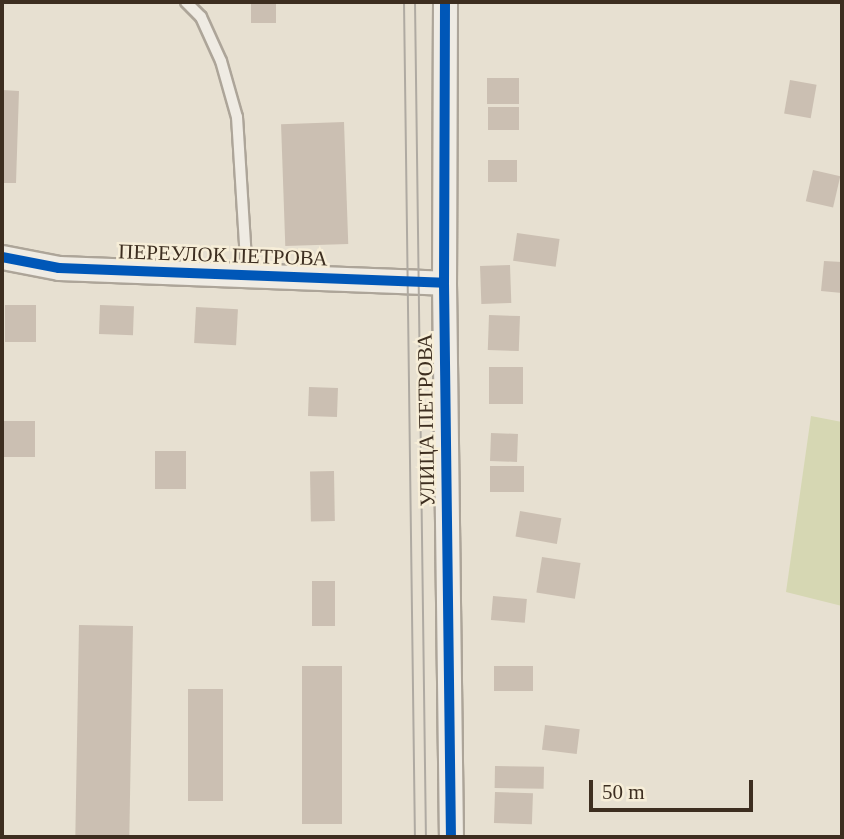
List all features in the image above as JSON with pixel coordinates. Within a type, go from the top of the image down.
[{"type":"street","name":"УЛИЦА ПЕТРОВА","points":[[445,2],[444,283],[451,837]]},
{"type":"street","name":"ПЕРЕУЛОК ПЕТРОВА","points":[[2,257],[59,268],[444,283]]},
{"type":"lane","points":[[186,2],[201,18],[221,61],[237,117],[247,275]]},
{"type":"green space","points":[[811,416],[842,422],[842,606],[786,592]]},
{"type":"building","points":[[251,2],[276,2],[276,23],[251,23]]},
{"type":"building","points":[[487,78],[519,78],[519,104],[487,104]]},
{"type":"building","points":[[790,80],[817,85],[811,118],[784,113]]},
{"type":"building","points":[[2,90],[19,91],[16,183],[2,183]]},
{"type":"building","points":[[488,107],[519,107],[519,130],[488,130]]},
{"type":"building","points":[[344,122],[348,244],[285,246],[281,124]]},
{"type":"building","points":[[488,160],[517,160],[517,182],[488,182]]},
{"type":"building","points":[[813,170],[840,176],[833,207],[806,201]]},
{"type":"building","points":[[517,233],[560,239],[556,267],[513,261]]},
{"type":"building","points":[[824,261],[842,262],[842,293],[821,291]]},
{"type":"building","points":[[510,265],[511,303],[481,304],[480,266]]},
{"type":"building","points":[[5,305],[36,305],[36,342],[5,342]]},
{"type":"building","points":[[100,305],[134,306],[133,335],[99,334]]},
{"type":"building","points":[[196,307],[238,309],[236,345],[194,343]]},
{"type":"building","points":[[489,315],[520,316],[519,351],[488,350]]},
{"type":"building","points":[[489,367],[523,367],[523,404],[489,404]]},
{"type":"building","points":[[309,387],[338,388],[337,417],[308,416]]},
{"type":"building","points":[[4,421],[35,421],[35,457],[4,457]]},
{"type":"building","points":[[491,433],[518,434],[517,462],[490,461]]},
{"type":"building","points":[[155,451],[186,451],[186,489],[155,489]]},
{"type":"building","points":[[490,466],[524,466],[524,492],[490,492]]},
{"type":"building","points":[[310,471],[334,471],[335,521],[311,521]]},
{"type":"building","points":[[520,511],[561,518],[557,544],[515,537]]},
{"type":"building","points":[[542,557],[581,563],[575,599],[536,593]]},
{"type":"building","points":[[312,581],[335,581],[335,626],[312,626]]},
{"type":"building","points":[[493,596],[527,599],[525,623],[491,620]]},
{"type":"building","points":[[79,625],[133,626],[129,837],[75,837]]},
{"type":"building","points":[[302,666],[342,666],[342,824],[302,824]]},
{"type":"building","points":[[494,666],[533,666],[533,691],[494,691]]},
{"type":"building","points":[[188,689],[223,689],[223,801],[188,801]]},
{"type":"building","points":[[545,725],[580,729],[577,754],[542,750]]},
{"type":"building","points":[[495,766],[544,767],[544,789],[495,788]]},
{"type":"building","points":[[495,792],[533,793],[532,824],[494,823]]},
{"type":"tram line","points":[[404,2],[415,837]]},
{"type":"tram line","points":[[415,2],[426,837]]},
{"type":"cycle path","points":[[445,2],[444,283],[451,837]]},
{"type":"cycle path","points":[[2,257],[59,268],[444,283]]}]
